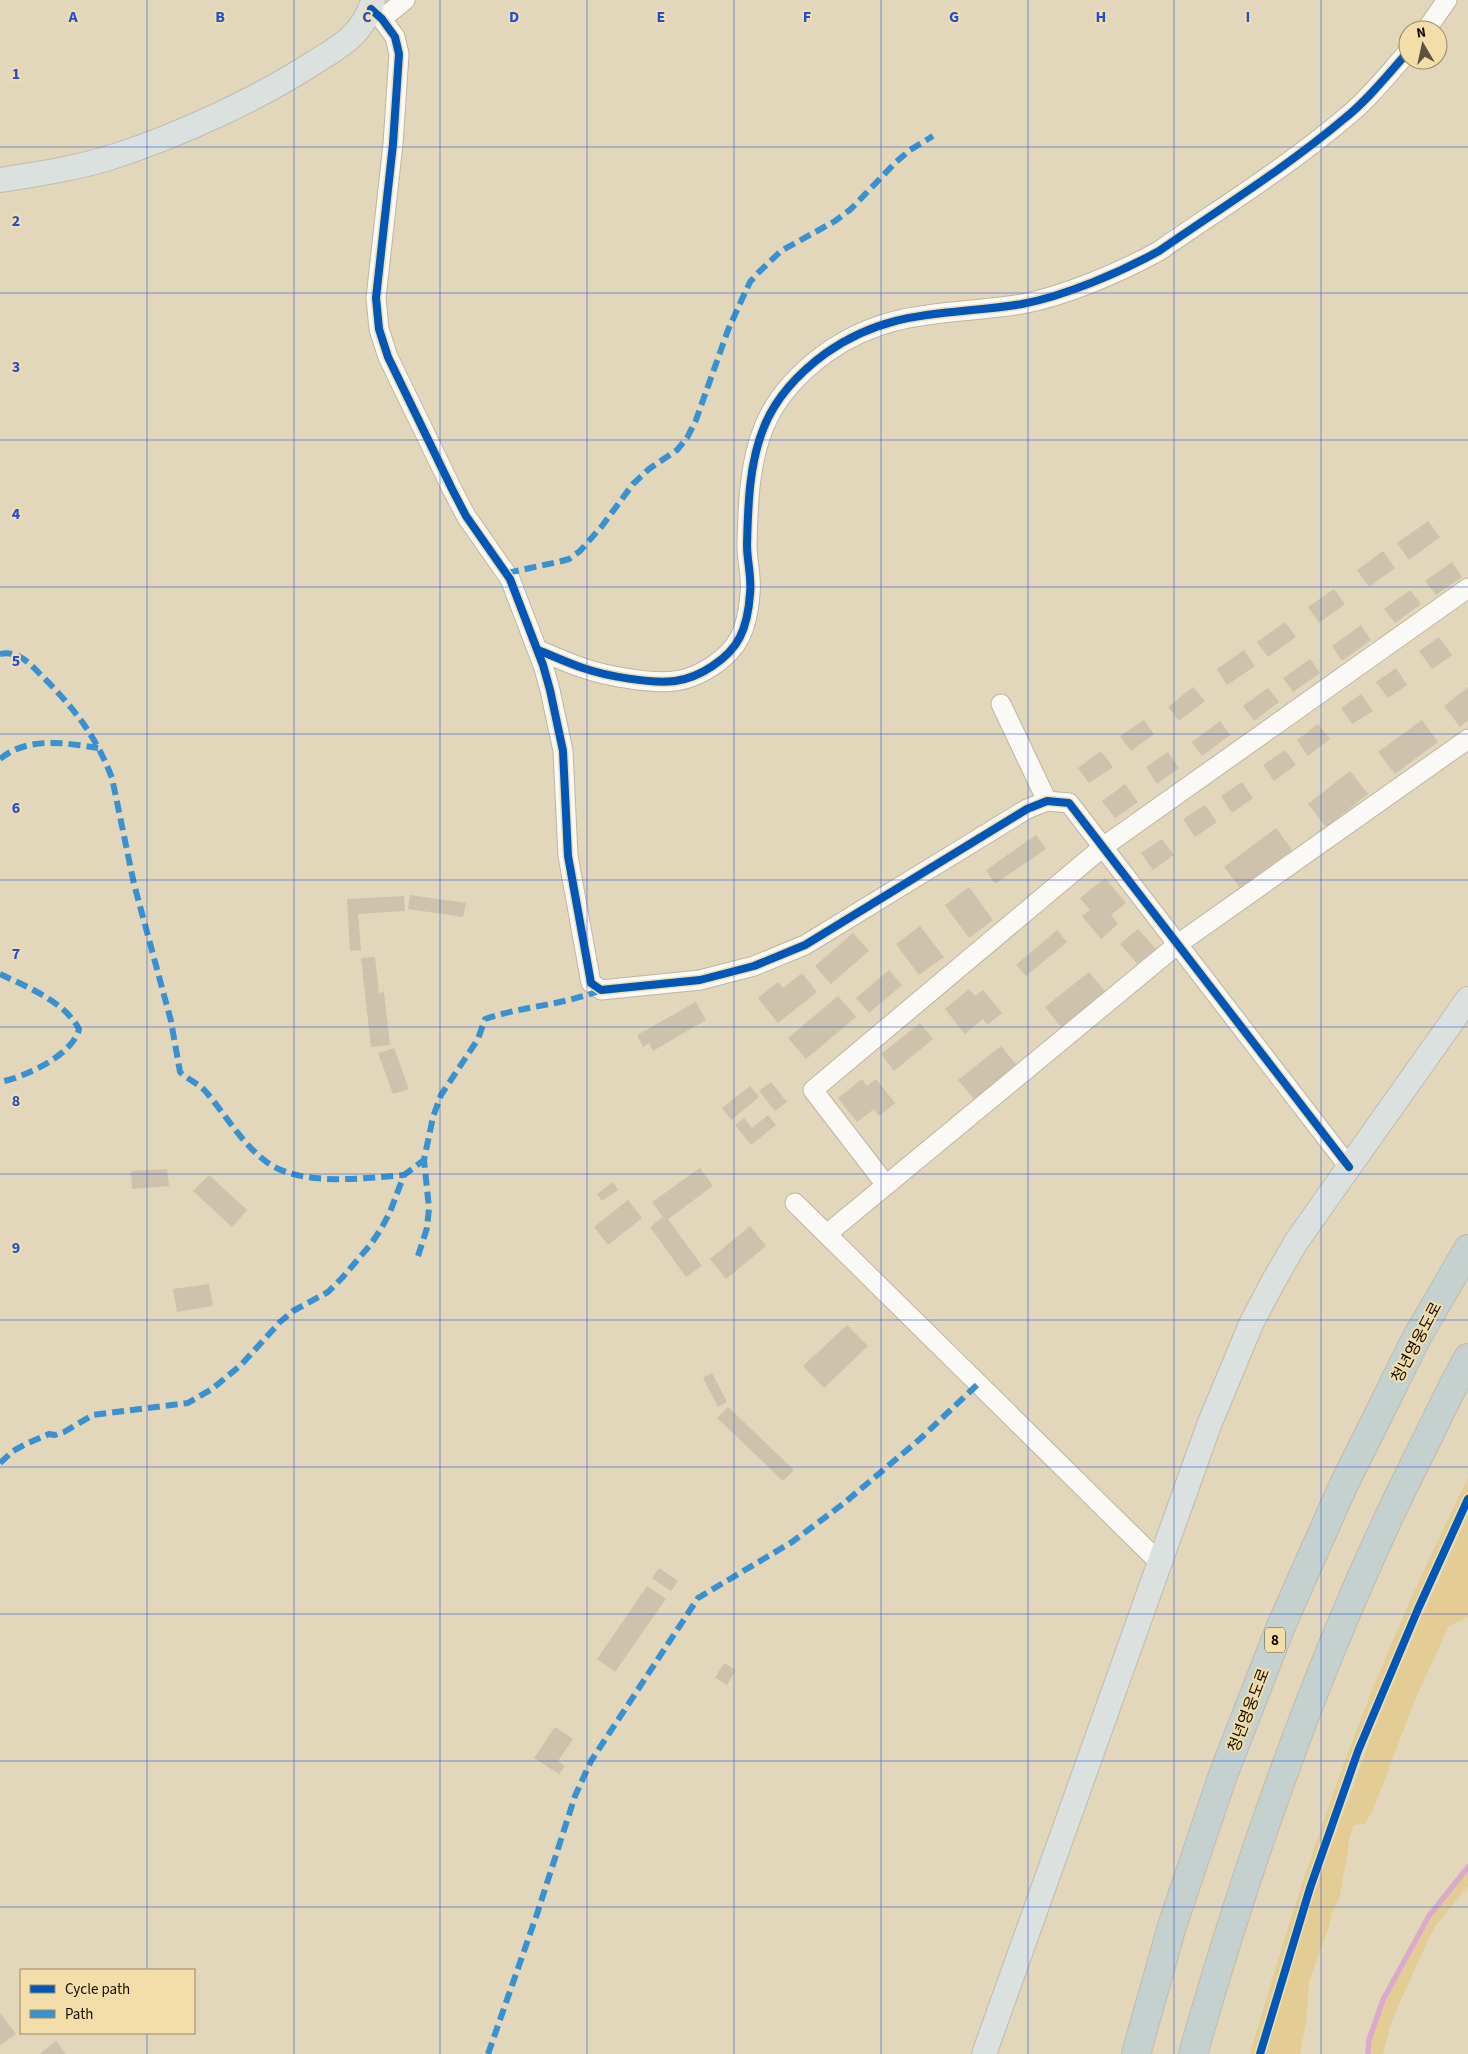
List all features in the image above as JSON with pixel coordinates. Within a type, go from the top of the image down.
[{"type":"highway","name":"청년영웅도로","points":[[1136,2054],[1172,1926],[1217,1794],[1280,1626],[1348,1475],[1417,1337],[1468,1249]]},
{"type":"highway","points":[[1193,2054],[1225,1942],[1274,1793],[1331,1647],[1394,1507],[1468,1358]]},
{"type":"main road","points":[[0,180],[39,174],[114,157],[201,122],[300,72],[335,49],[354,33],[375,9]]},
{"type":"main road","points":[[984,2054],[1209,1426],[1251,1324],[1296,1242],[1468,999]]},
{"type":"street","points":[[405,0],[375,9],[395,37],[399,54],[393,144],[376,298],[379,329],[388,356],[452,490],[466,516],[510,579],[538,650],[550,690],[563,751],[567,848],[591,983],[601,990],[700,980],[754,966],[805,945],[1027,810],[1047,801],[1069,803],[1349,1167]]},
{"type":"street","points":[[1433,20],[1448,0]]},
{"type":"street","points":[[538,650],[583,668],[632,679],[675,681],[694,676],[712,666],[739,639],[744,627],[750,592],[747,546],[752,469],[760,438],[770,412],[783,394],[824,355],[847,338],[893,320],[952,311],[1023,304],[1051,296],[1139,262],[1291,160],[1346,118],[1398,63]]},
{"type":"street","points":[[886,1185],[813,1090],[1102,846],[1468,588]]},
{"type":"street","points":[[550,690],[555,680],[562,675],[583,668]]},
{"type":"street","points":[[1001,704],[1047,801]]},
{"type":"street","points":[[827,1234],[1178,944],[1468,739]]},
{"type":"street","points":[[795,1203],[1161,1564]]},
{"type":"shaded area","points":[[1468,1478],[1468,1493],[1437,1557],[1357,1746],[1289,1943],[1256,2054],[1250,2054],[1323,1821],[1351,1745],[1406,1610]]},
{"type":"shaded area","points":[[1468,1515],[1468,1617],[1449,1626],[1417,1695],[1373,1810],[1365,1824],[1354,1825],[1350,1836],[1340,1896],[1332,1912],[1328,1930],[1309,1982],[1306,2022],[1300,2054],[1264,2054],[1310,1904],[1377,1721],[1416,1629]]},
{"type":"shaded area","points":[[1468,1871],[1468,1886],[1434,1928],[1417,1964],[1391,2023],[1383,2054],[1371,2054],[1372,2040],[1386,2001],[1432,1917]]},
{"type":"building","points":[[1428,521],[1440,537],[1409,560],[1397,543]]},
{"type":"building","points":[[1383,551],[1395,568],[1369,587],[1357,570]]},
{"type":"building","points":[[1452,562],[1462,577],[1436,595],[1425,581]]},
{"type":"building","points":[[1334,589],[1345,604],[1319,623],[1308,607]]},
{"type":"building","points":[[1410,590],[1421,604],[1395,623],[1384,609]]},
{"type":"building","points":[[1285,622],[1296,637],[1268,657],[1257,642]]},
{"type":"building","points":[[1361,625],[1371,640],[1342,661],[1332,646]]},
{"type":"building","points":[[1439,637],[1452,655],[1432,669],[1419,651]]},
{"type":"building","points":[[1244,650],[1255,666],[1227,685],[1217,669]]},
{"type":"building","points":[[1310,659],[1320,673],[1293,692],[1283,678]]},
{"type":"building","points":[[1396,668],[1407,685],[1388,698],[1376,682]]},
{"type":"building","points":[[1193,687],[1205,701],[1179,721],[1168,707]]},
{"type":"building","points":[[1468,687],[1468,720],[1460,727],[1444,706]]},
{"type":"building","points":[[1268,688],[1279,702],[1254,721],[1243,706]]},
{"type":"building","points":[[1361,694],[1373,711],[1352,724],[1341,708]]},
{"type":"building","points":[[1144,720],[1154,734],[1131,751],[1120,736]]},
{"type":"building","points":[[1422,720],[1438,742],[1395,774],[1378,752]]},
{"type":"building","points":[[1220,721],[1230,735],[1202,756],[1192,742]]},
{"type":"building","points":[[1318,724],[1330,739],[1308,756],[1297,740]]},
{"type":"building","points":[[1285,750],[1296,765],[1274,781],[1263,765]]},
{"type":"building","points":[[1101,751],[1113,767],[1089,783],[1078,768]]},
{"type":"building","points":[[1168,752],[1179,768],[1157,784],[1146,767]]},
{"type":"building","points":[[1350,771],[1368,794],[1326,827],[1308,804]]},
{"type":"building","points":[[1242,782],[1253,798],[1232,813],[1221,796]]},
{"type":"building","points":[[1125,784],[1138,802],[1115,818],[1102,801]]},
{"type":"building","points":[[1205,805],[1217,822],[1195,837],[1183,819]]},
{"type":"building","points":[[1276,828],[1292,850],[1240,888],[1224,867]]},
{"type":"building","points":[[1036,835],[1046,849],[995,884],[986,870]]},
{"type":"building","points":[[1162,839],[1174,855],[1153,870],[1141,853]]},
{"type":"building","points":[[1105,878],[1126,903],[1111,915],[1118,924],[1101,939],[1082,916],[1090,910],[1080,898]]},
{"type":"building","points":[[969,887],[993,920],[969,938],[945,905]]},
{"type":"building","points":[[410,895],[466,903],[463,917],[408,909]]},
{"type":"building","points":[[404,896],[405,911],[358,914],[361,950],[350,951],[347,899]]},
{"type":"building","points":[[920,926],[944,957],[919,975],[896,944]]},
{"type":"building","points":[[1138,929],[1161,955],[1143,970],[1120,944]]},
{"type":"building","points":[[1057,930],[1067,942],[1026,976],[1016,965]]},
{"type":"building","points":[[853,933],[869,951],[831,984],[815,966]]},
{"type":"building","points":[[375,957],[379,993],[384,992],[390,1045],[371,1047],[361,958]]},
{"type":"building","points":[[889,970],[902,985],[869,1013],[856,998]]},
{"type":"building","points":[[1089,972],[1108,995],[1064,1031],[1045,1007]]},
{"type":"building","points":[[802,973],[817,992],[778,1023],[758,998],[778,982],[783,988]]},
{"type":"building","points":[[969,989],[975,996],[983,990],[1002,1013],[987,1025],[983,1019],[965,1034],[945,1009]]},
{"type":"building","points":[[838,996],[856,1017],[806,1059],[788,1038]]},
{"type":"building","points":[[696,1002],[706,1020],[653,1051],[649,1043],[643,1047],[637,1035]]},
{"type":"building","points":[[920,1023],[933,1039],[894,1071],[881,1054]]},
{"type":"building","points":[[1001,1046],[1021,1070],[978,1104],[958,1080]]},
{"type":"building","points":[[394,1048],[409,1089],[393,1094],[378,1053]]},
{"type":"building","points":[[862,1079],[867,1086],[876,1079],[895,1103],[879,1116],[874,1109],[857,1122],[838,1098]]},
{"type":"building","points":[[771,1082],[787,1102],[775,1111],[759,1091]]},
{"type":"building","points":[[750,1086],[759,1097],[731,1120],[722,1108]]},
{"type":"building","points":[[768,1115],[776,1125],[751,1145],[735,1125],[744,1118],[752,1128]]},
{"type":"building","points":[[700,1168],[713,1186],[668,1219],[702,1266],[686,1277],[650,1227],[663,1217],[652,1202]]},
{"type":"building","points":[[167,1169],[169,1186],[132,1189],[131,1171]]},
{"type":"building","points":[[209,1175],[247,1210],[232,1227],[193,1191]]},
{"type":"building","points":[[613,1182],[618,1190],[602,1201],[597,1194]]},
{"type":"building","points":[[628,1200],[642,1218],[608,1245],[594,1227]]},
{"type":"building","points":[[750,1226],[766,1246],[726,1279],[710,1259]]},
{"type":"building","points":[[209,1284],[213,1306],[177,1312],[173,1289]]},
{"type":"building","points":[[847,1325],[868,1346],[824,1388],[803,1366]]},
{"type":"building","points":[[712,1373],[727,1402],[718,1407],[703,1378]]},
{"type":"building","points":[[728,1407],[794,1470],[783,1481],[717,1418]]},
{"type":"building","points":[[659,1568],[678,1581],[671,1591],[652,1578]]},
{"type":"building","points":[[647,1586],[666,1599],[615,1672],[597,1659]]},
{"type":"building","points":[[724,1663],[736,1670],[727,1685],[715,1678]]},
{"type":"building","points":[[555,1727],[573,1739],[558,1761],[565,1766],[559,1774],[534,1758]]},
{"type":"building","points":[[0,2013],[16,2034],[0,2045]]},
{"type":"building","points":[[56,2041],[66,2054],[40,2054]]},
{"type":"waterway","points":[[1368,2054],[1369,2040],[1383,2000],[1429,1916],[1468,1867]]},
{"type":"marked path","points":[[507,573],[569,559],[580,551],[602,526],[633,484],[649,469],[677,450],[687,438],[696,420],[728,330],[750,282],[781,251],[835,221],[851,209],[896,162],[910,150],[933,136]]},
{"type":"marked path","points":[[0,654],[13,654],[24,659],[54,688],[83,723],[106,763],[112,778],[134,884],[171,1021],[180,1072],[204,1090],[259,1156],[282,1171],[316,1178],[334,1179],[404,1175]]},
{"type":"marked path","points":[[0,759],[11,752],[35,744],[60,743],[98,748]]},
{"type":"marked path","points":[[0,974],[55,1003],[64,1010],[79,1029],[75,1039],[58,1056],[34,1070],[0,1082]]},
{"type":"marked path","points":[[418,1256],[427,1228],[429,1208],[424,1160],[433,1117],[441,1095],[478,1039],[485,1019],[573,999],[601,990]]},
{"type":"marked path","points":[[0,1463],[13,1451],[26,1444],[49,1434],[55,1435],[64,1432],[93,1415],[188,1403],[212,1389],[241,1365],[280,1322],[293,1311],[328,1292],[342,1278],[371,1244],[381,1229],[390,1212],[404,1175],[424,1160]]},
{"type":"marked path","points":[[488,2054],[537,1914],[575,1796],[591,1761],[698,1598],[792,1542],[843,1504],[920,1439],[978,1384]]},
{"type":"cycle path","points":[[371,9],[382,19],[395,37],[399,54],[393,144],[376,298],[379,329],[388,357],[466,516],[510,579],[543,665],[563,751],[568,856],[591,983],[601,990],[700,980],[754,966],[805,945],[1027,809],[1047,801],[1069,803],[1349,1167]]},
{"type":"cycle path","points":[[538,650],[593,671],[641,680],[665,682],[694,676],[721,660],[729,653],[740,637],[749,605],[750,576],[747,545],[749,500],[752,470],[759,441],[775,405],[807,368],[850,338],[897,320],[995,308],[1039,300],[1110,275],[1144,259],[1159,251],[1254,187],[1323,136],[1354,111],[1398,63]]},
{"type":"cycle path","points":[[1260,2054],[1310,1888],[1358,1751],[1418,1609],[1468,1499]]}]
